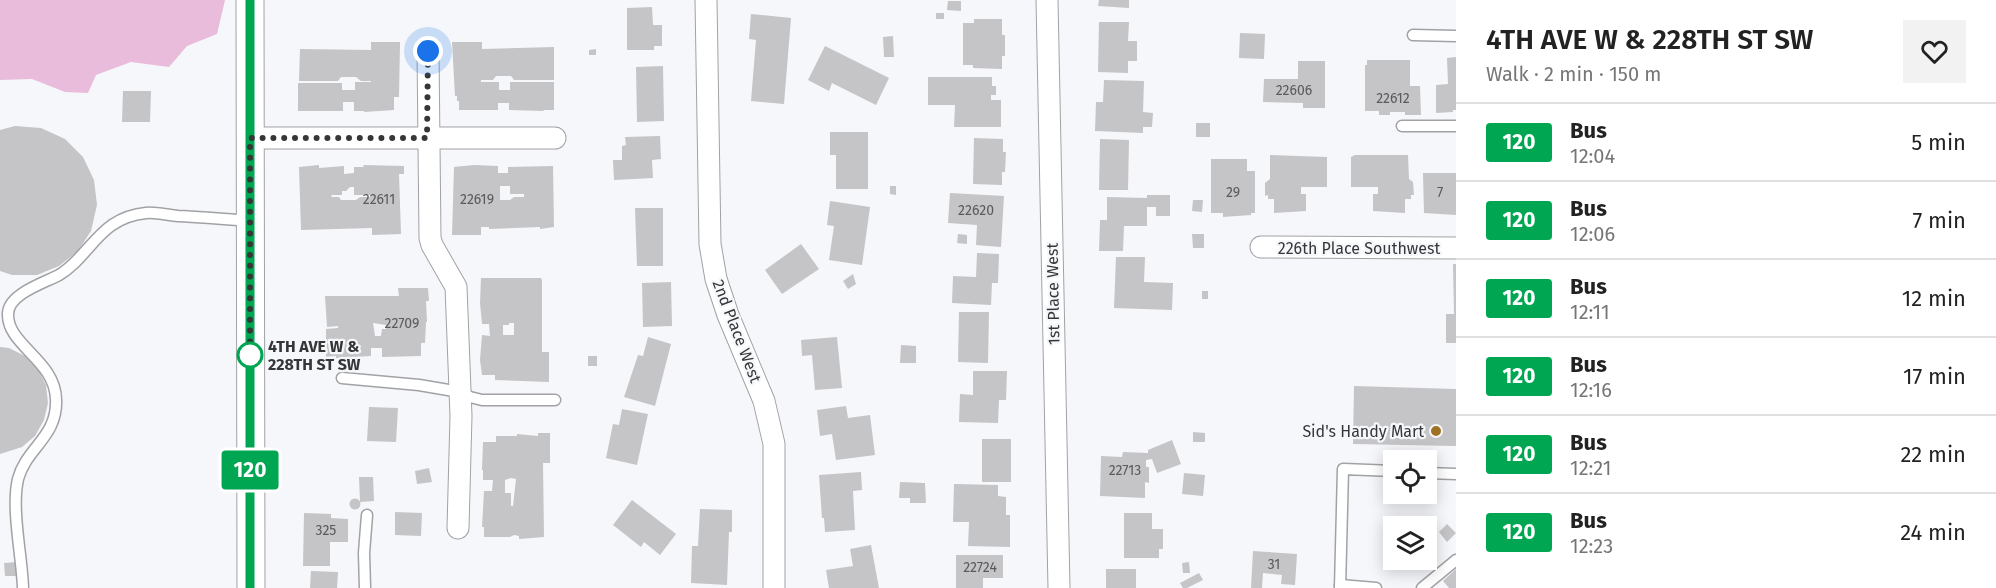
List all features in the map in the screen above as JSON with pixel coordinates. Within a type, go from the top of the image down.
[{"type":"street","points":[[250,0],[250,588]]},
{"type":"street","name":"2nd Place West","points":[[706,0],[710,244],[719,288],[764,401],[774,444],[774,588]]},
{"type":"street","name":"1st Place West","points":[[1047,0],[1059,588]]},
{"type":"street","points":[[428,51],[427,138],[430,238],[456,287],[460,392],[458,528]]},
{"type":"street","points":[[250,138],[555,138]]},
{"type":"street","name":"226th Place Southwest","points":[[1261,247],[1456,248]]},
{"type":"lane","points":[[1413,35],[1456,36]]},
{"type":"lane","points":[[1402,126],[1456,126]]},
{"type":"lane","points":[[23,588],[17,514],[19,478],[31,454],[46,437],[52,424],[56,398],[48,371],[16,335],[9,322],[8,313],[12,303],[23,292],[69,270],[94,240],[126,218],[146,213],[250,221]]},
{"type":"lane","points":[[342,378],[419,385],[460,392],[483,400],[555,400]]},
{"type":"lane","points":[[1376,588],[1340,587],[1342,469],[1383,471]]},
{"type":"lane","points":[[1437,473],[1456,474]]},
{"type":"lane","points":[[365,588],[364,553],[367,515]]},
{"type":"lane","points":[[1422,588],[1456,560]]},
{"type":"shaded area","points":[[0,0],[225,0],[217,34],[187,46],[169,67],[131,62],[96,75],[88,93],[65,92],[32,79],[0,80]]},
{"type":"building","points":[[1099,0],[1129,0],[1129,8],[1098,6]]},
{"type":"building","points":[[948,1],[961,1],[961,11],[947,10]]},
{"type":"building","points":[[652,7],[653,25],[662,25],[662,46],[654,46],[654,50],[627,50],[627,8]]},
{"type":"building","points":[[936,13],[944,13],[944,19],[936,19]]},
{"type":"building","points":[[751,14],[791,18],[784,104],[751,101],[756,40],[749,39]]},
{"type":"building","points":[[974,19],[1002,19],[1005,56],[1002,56],[1002,69],[973,68],[973,65],[963,65],[963,23],[974,23]]},
{"type":"building","points":[[1099,22],[1129,22],[1128,41],[1137,41],[1137,61],[1128,61],[1128,73],[1098,72]]},
{"type":"building","points":[[1240,33],[1265,34],[1264,59],[1239,58]]},
{"type":"building","points":[[893,36],[894,57],[884,57],[883,37]]},
{"type":"building","points":[[371,42],[400,42],[399,97],[394,97],[394,110],[354,111],[354,102],[343,102],[343,111],[298,111],[298,83],[342,83],[342,90],[355,90],[355,82],[371,82],[361,81],[356,77],[341,77],[338,81],[299,81],[300,49],[371,50]]},
{"type":"building","points":[[452,42],[482,42],[482,49],[554,47],[554,80],[514,80],[511,76],[496,76],[493,80],[481,80],[481,82],[499,82],[499,90],[510,90],[510,82],[554,82],[554,110],[509,110],[509,103],[498,103],[498,110],[459,110],[459,101],[455,96]]},
{"type":"building","points":[[825,46],[889,78],[876,105],[832,83],[829,91],[808,80]]},
{"type":"building","points":[[596,49],[596,55],[589,55],[589,50]]},
{"type":"building","points":[[1456,57],[1456,110],[1436,113],[1436,85],[1448,84],[1447,58]]},
{"type":"building","points":[[1367,60],[1410,60],[1410,86],[1420,86],[1421,115],[1390,112],[1390,115],[1379,115],[1379,111],[1365,111],[1365,65],[1367,65]]},
{"type":"building","points":[[1298,61],[1325,61],[1325,108],[1303,108],[1303,103],[1263,102],[1264,79],[1298,79]]},
{"type":"building","points":[[663,66],[664,121],[637,122],[636,67]]},
{"type":"building","points":[[928,77],[992,77],[992,86],[996,86],[996,95],[991,95],[991,100],[1001,100],[1001,127],[954,127],[955,105],[928,105]]},
{"type":"building","points":[[1104,80],[1144,81],[1143,112],[1153,113],[1152,127],[1143,127],[1143,133],[1095,131],[1096,102],[1103,102]]},
{"type":"building","points":[[123,91],[151,91],[150,122],[122,122]]},
{"type":"building","points":[[1196,123],[1210,123],[1210,137],[1196,137]]},
{"type":"building","points":[[15,126],[41,128],[65,139],[83,157],[94,180],[97,205],[91,231],[78,251],[59,266],[37,275],[12,275],[0,271],[0,130]]},
{"type":"building","points":[[830,132],[868,132],[868,189],[836,189],[836,155],[830,155]]},
{"type":"building","points":[[660,136],[661,159],[652,160],[653,178],[614,180],[613,160],[622,160],[622,146],[626,145],[625,137]]},
{"type":"building","points":[[974,138],[1003,139],[1003,152],[1006,152],[1002,185],[973,184]]},
{"type":"building","points":[[1100,139],[1129,140],[1128,190],[1099,190]]},
{"type":"building","points":[[1270,155],[1327,157],[1327,187],[1301,187],[1301,194],[1306,194],[1306,211],[1274,213],[1274,199],[1268,199],[1268,195],[1265,196],[1265,183],[1270,179]]},
{"type":"building","points":[[1355,155],[1408,155],[1409,179],[1413,182],[1414,195],[1411,195],[1411,199],[1405,199],[1405,213],[1373,211],[1373,194],[1378,194],[1378,187],[1351,187],[1351,157]]},
{"type":"building","points":[[1211,159],[1247,159],[1247,171],[1255,171],[1255,213],[1223,217],[1223,213],[1211,213]]},
{"type":"building","points":[[363,165],[404,166],[404,174],[399,174],[401,234],[372,235],[372,228],[301,230],[299,167],[344,166],[344,174],[354,173],[354,167],[364,167]],"holes":[[[354,187],[354,195],[370,195],[370,197],[360,197],[356,200],[331,197],[342,195],[342,191]]]},
{"type":"building","points":[[498,166],[498,173],[508,173],[508,167],[553,166],[554,227],[489,229],[489,227],[481,227],[481,235],[452,235],[454,167]],"holes":[[[500,186],[510,186],[510,194],[524,194],[524,197],[500,200]]]},
{"type":"building","points":[[1423,173],[1456,173],[1456,215],[1424,213]]},
{"type":"building","points":[[890,186],[896,186],[896,195],[890,194]]},
{"type":"building","points":[[950,193],[1004,196],[1001,247],[976,245],[977,225],[948,223]]},
{"type":"building","points":[[1147,195],[1170,195],[1170,216],[1156,216],[1156,207],[1147,207],[1147,226],[1124,226],[1123,251],[1099,251],[1100,220],[1107,220],[1107,197],[1147,198]]},
{"type":"building","points":[[1193,200],[1203,200],[1202,212],[1192,211]]},
{"type":"building","points":[[830,201],[870,207],[862,265],[829,260],[834,226],[827,225]]},
{"type":"building","points":[[635,208],[663,208],[663,266],[637,266]]},
{"type":"building","points":[[958,234],[967,235],[967,244],[957,243]]},
{"type":"building","points":[[1192,234],[1204,234],[1204,248],[1193,248]]},
{"type":"building","points":[[801,244],[819,269],[782,294],[765,270]]},
{"type":"building","points":[[977,253],[999,254],[998,283],[992,283],[991,305],[952,303],[953,276],[976,277]]},
{"type":"building","points":[[1116,257],[1145,257],[1144,282],[1173,283],[1172,310],[1114,308]]},
{"type":"building","points":[[1453,264],[1456,264],[1456,343],[1446,343],[1446,314],[1454,314]]},
{"type":"building","points":[[853,274],[856,284],[848,289],[843,281]]},
{"type":"building","points":[[481,278],[541,278],[542,352],[549,352],[549,382],[495,380],[495,375],[482,375],[480,360],[482,335],[490,336],[489,324],[482,324]],"holes":[[[514,323],[514,335],[503,335],[503,325]]]},
{"type":"building","points":[[671,282],[672,326],[643,327],[642,283]]},
{"type":"building","points":[[398,288],[428,288],[425,343],[421,343],[421,356],[382,357],[382,348],[371,348],[371,356],[326,357],[326,329],[338,328],[338,326],[327,327],[325,296],[399,296]],"holes":[[[373,323],[386,325],[386,329],[382,329],[381,336],[375,336]]]},
{"type":"building","points":[[1202,291],[1208,291],[1208,299],[1202,299]]},
{"type":"building","points":[[959,312],[989,312],[988,363],[958,362]]},
{"type":"building","points":[[648,337],[671,344],[655,406],[624,397],[638,355],[643,356]]},
{"type":"building","points":[[837,337],[842,388],[815,390],[812,355],[802,356],[801,340]]},
{"type":"building","points":[[901,345],[916,346],[916,363],[900,363]]},
{"type":"building","points":[[0,347],[9,348],[25,356],[38,369],[46,385],[48,403],[44,420],[35,436],[22,447],[0,454]]},
{"type":"building","points":[[588,356],[597,356],[597,366],[588,366]]},
{"type":"building","points":[[973,371],[1007,371],[1006,400],[999,400],[998,423],[959,422],[960,394],[973,395]]},
{"type":"building","points":[[1354,386],[1456,389],[1456,446],[1353,444]]},
{"type":"building","points":[[846,406],[848,418],[870,415],[875,455],[836,460],[832,434],[820,436],[817,410]]},
{"type":"building","points":[[369,407],[398,408],[396,442],[367,441]]},
{"type":"building","points":[[622,409],[648,414],[637,465],[606,458],[613,424],[619,425]]},
{"type":"building","points":[[1193,432],[1205,433],[1205,442],[1193,442]]},
{"type":"building","points":[[538,433],[550,433],[550,463],[543,463],[544,537],[519,539],[519,536],[514,535],[484,537],[484,527],[482,527],[484,491],[492,491],[493,480],[483,480],[483,442],[496,442],[496,436],[517,436],[517,434],[538,436]],"holes":[[[516,479],[513,506],[511,506],[511,493],[505,493],[505,480]]]},
{"type":"building","points":[[982,439],[1011,439],[1011,482],[982,482]]},
{"type":"building","points":[[1172,440],[1181,464],[1157,473],[1152,459],[1146,460],[1146,467],[1149,467],[1149,483],[1145,482],[1145,498],[1100,496],[1101,456],[1122,457],[1123,452],[1148,453],[1148,450]]},
{"type":"building","points":[[429,468],[432,482],[417,484],[415,471]]},
{"type":"building","points":[[861,472],[862,490],[853,491],[855,530],[825,532],[819,475]]},
{"type":"building","points":[[1184,473],[1205,475],[1203,496],[1182,494]]},
{"type":"building","points":[[359,477],[373,477],[374,501],[360,502]]},
{"type":"building","points":[[900,482],[925,483],[926,503],[910,503],[910,498],[899,498]]},
{"type":"building","points":[[954,484],[998,485],[998,496],[1006,497],[1006,515],[1010,515],[1010,547],[968,546],[969,522],[953,522]]},
{"type":"building","points":[[355,498],[361,504],[355,510],[349,504]]},
{"type":"building","points":[[632,500],[676,534],[660,555],[644,542],[641,547],[613,525]]},
{"type":"building","points":[[700,509],[732,510],[727,585],[691,583],[692,546],[698,546]]},
{"type":"building","points":[[395,512],[422,513],[421,536],[395,535]]},
{"type":"building","points":[[304,513],[331,514],[331,518],[348,519],[348,542],[330,542],[330,566],[303,566]]},
{"type":"building","points":[[1124,513],[1152,513],[1152,529],[1163,529],[1163,549],[1159,549],[1159,558],[1124,558]]},
{"type":"building","points":[[1447,524],[1456,533],[1447,542],[1439,532]]},
{"type":"building","points":[[871,545],[879,588],[829,588],[826,570],[853,566],[850,549]]},
{"type":"building","points":[[1253,551],[1297,554],[1295,585],[1281,584],[1282,575],[1263,573],[1262,588],[1251,588]]},
{"type":"building","points":[[956,555],[1003,555],[1003,578],[983,578],[983,588],[956,588]]},
{"type":"building","points":[[18,562],[19,576],[5,576],[4,563]]},
{"type":"building","points":[[1189,562],[1190,573],[1183,573],[1182,563]]},
{"type":"building","points":[[1106,569],[1136,569],[1136,588],[1106,588]]},
{"type":"building","points":[[1456,569],[1456,588],[1449,588],[1443,581]]},
{"type":"building","points":[[311,571],[338,572],[337,588],[310,588]]},
{"type":"building","points":[[1199,573],[1203,580],[1183,588],[1180,583]]},
{"type":"bus line","name":"120","points":[[250,0],[250,588]]},
{"type":"place","name":"4TH AVE W & 228TH ST SW","points":[[250,355]]},
{"type":"place","name":"Sid's Handy Mart","points":[[1436,431]]},
{"type":"route","points":[[250,355],[250,359],[250,138],[427,138],[428,51]]}]
